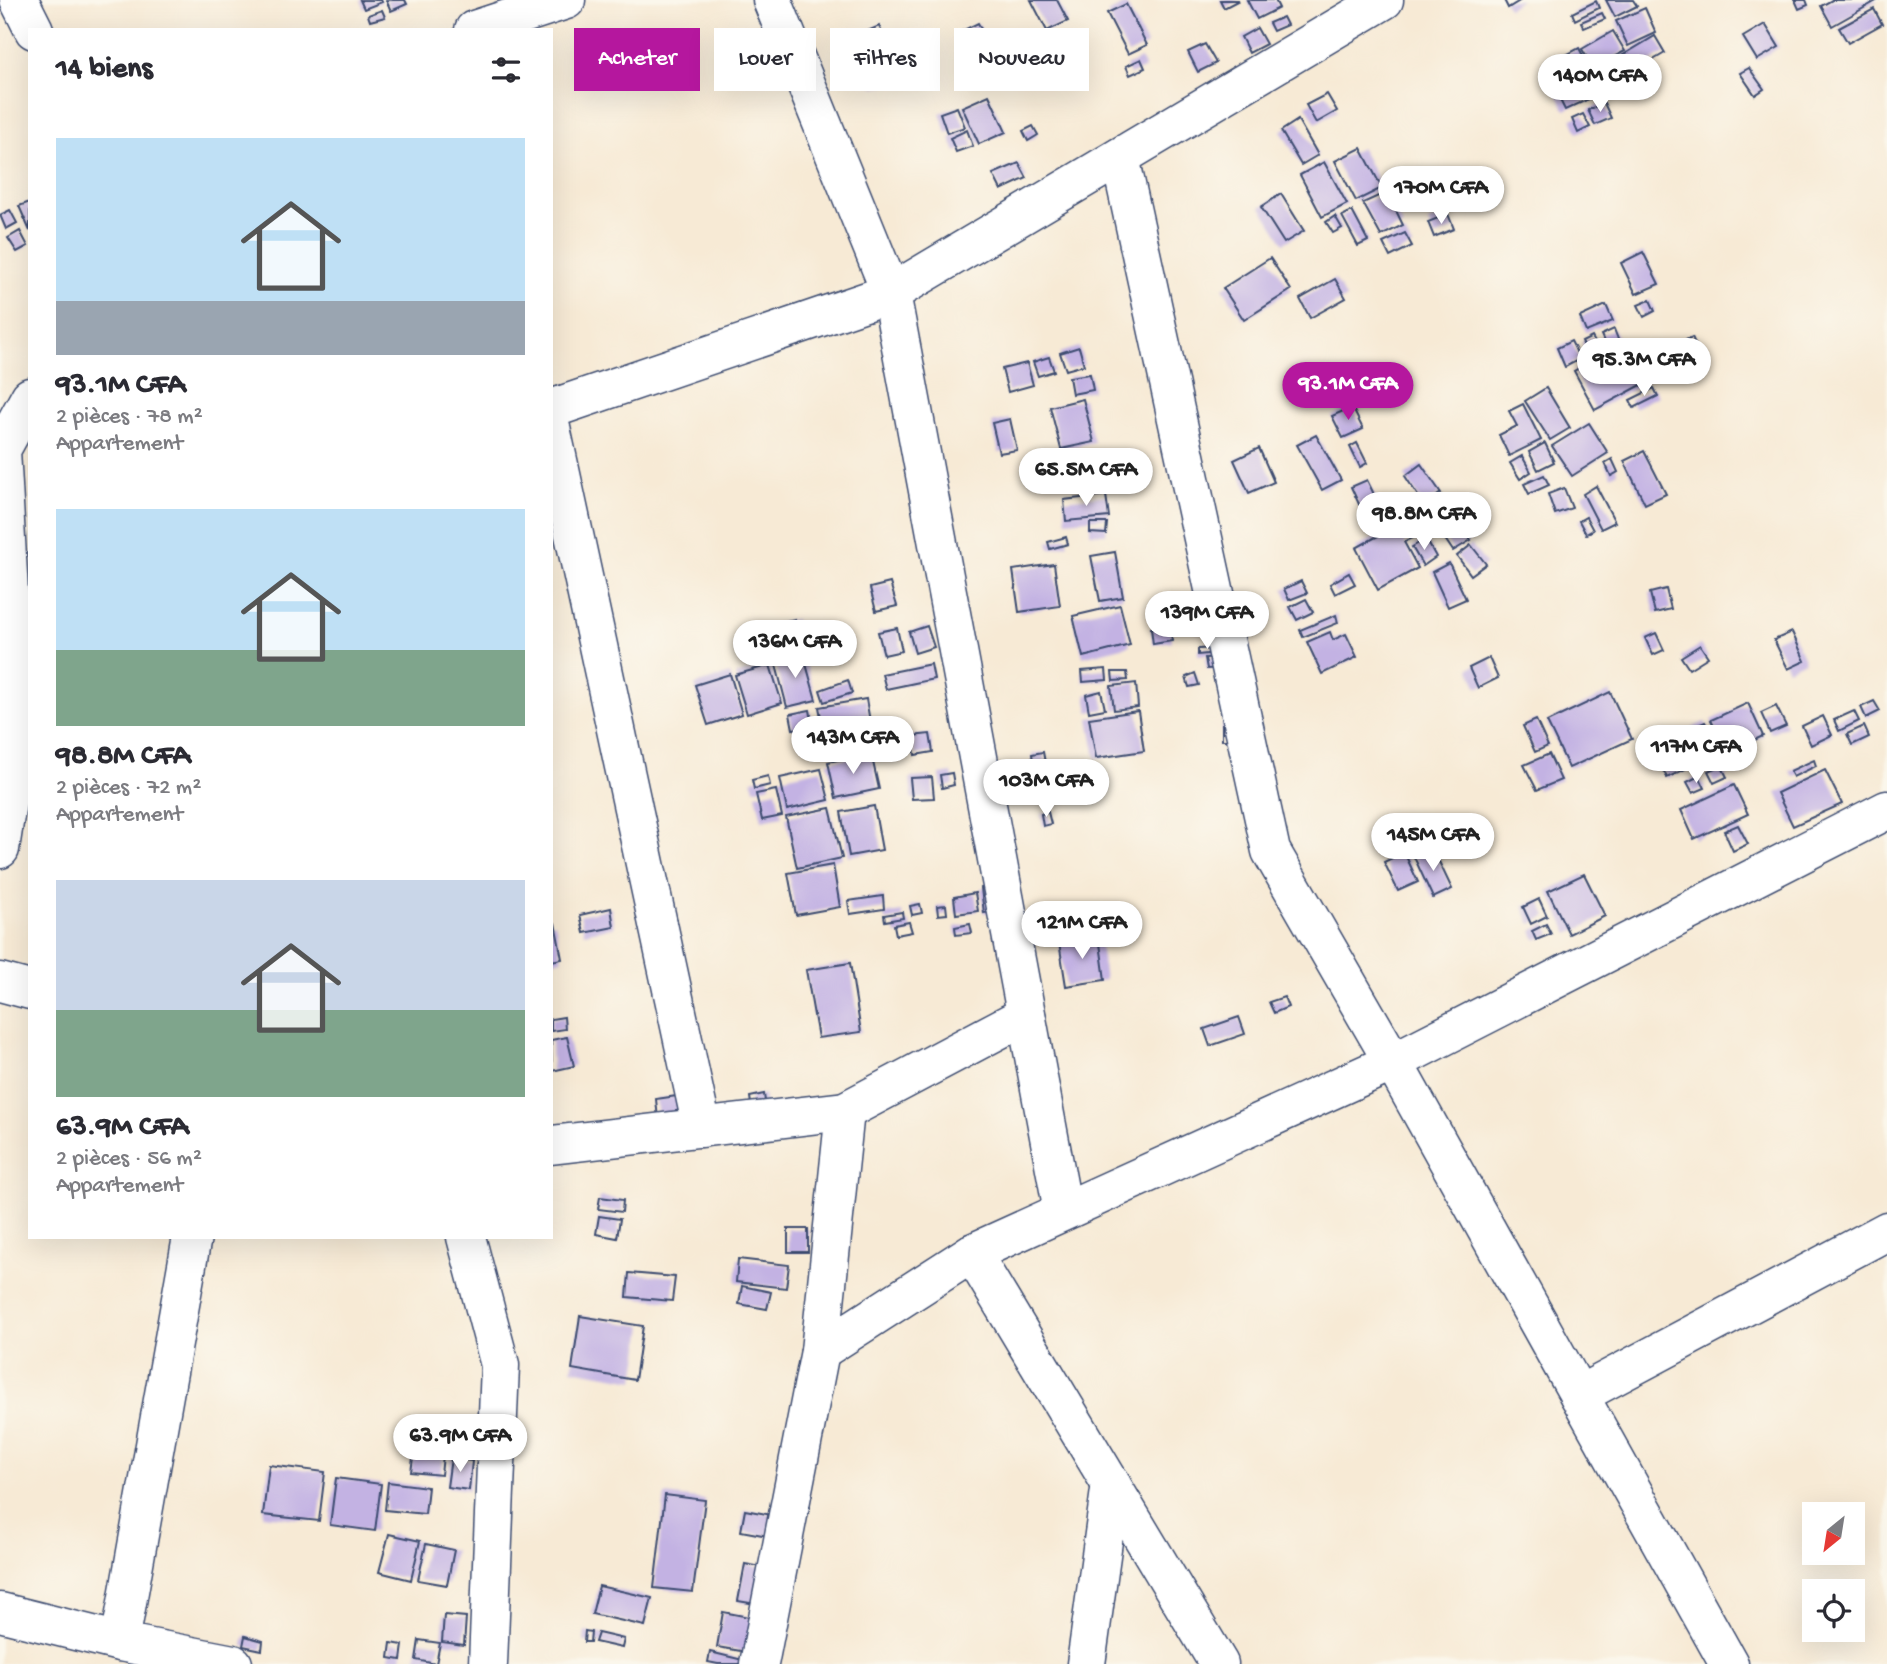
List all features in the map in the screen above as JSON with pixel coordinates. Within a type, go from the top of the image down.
[{"type":"street","points":[[19,0],[33,28]]},
{"type":"street","points":[[480,28],[566,0]]},
{"type":"street","points":[[772,0],[891,293],[1062,1211]]},
{"type":"street","points":[[553,409],[891,293],[1384,0]]},
{"type":"street","points":[[1120,157],[1271,850],[1393,1062],[1729,1664]]},
{"type":"street","points":[[0,849],[17,736],[1,450],[28,401]]},
{"type":"street","points":[[553,437],[702,1128]]},
{"type":"street","points":[[820,1351],[972,1253],[1393,1062],[1887,810]]},
{"type":"street","points":[[0,982],[28,989]]},
{"type":"street","points":[[553,1145],[845,1111],[1026,1015]]},
{"type":"street","points":[[759,1664],[820,1351],[845,1111]]},
{"type":"street","points":[[1579,1395],[1887,1231]]},
{"type":"street","points":[[120,1642],[192,1239]]},
{"type":"street","points":[[467,1239],[500,1366],[488,1664]]},
{"type":"street","points":[[972,1253],[1219,1664]]},
{"type":"street","points":[[1086,1664],[1111,1483]]},
{"type":"street","points":[[0,1612],[120,1642],[233,1664]]},
{"type":"building","points":[[360,0],[381,0],[382,2],[364,9]]},
{"type":"building","points":[[386,0],[405,0],[407,4],[391,11]]},
{"type":"building","points":[[1031,0],[1057,0],[1068,21],[1053,28],[1045,28]]},
{"type":"building","points":[[1220,0],[1239,0],[1224,8]]},
{"type":"building","points":[[1247,0],[1275,0],[1279,8],[1257,19]]},
{"type":"building","points":[[1504,0],[1521,0],[1508,8]]},
{"type":"building","points":[[1606,0],[1633,0],[1637,6],[1615,17]]},
{"type":"building","points":[[1795,0],[1806,0],[1808,5],[1799,9]]},
{"type":"building","points":[[1832,0],[1878,0],[1832,26],[1821,6]]},
{"type":"building","points":[[1596,1],[1599,8],[1575,20],[1572,13]]},
{"type":"building","points":[[1126,4],[1147,45],[1128,54],[1107,13]]},
{"type":"building","points":[[1645,8],[1656,33],[1628,46],[1616,21]]},
{"type":"building","points":[[1874,9],[1882,24],[1848,43],[1839,28]]},
{"type":"building","points":[[382,10],[385,17],[370,21],[368,15]]},
{"type":"building","points":[[1602,13],[1605,19],[1584,28],[1581,22]]},
{"type":"building","points":[[1283,17],[1287,25],[1273,31],[1269,23]]},
{"type":"building","points":[[978,23],[980,28],[968,28]]},
{"type":"building","points":[[1765,24],[1779,47],[1757,60],[1743,37]]},
{"type":"building","points":[[1257,28],[1266,44],[1249,53],[1241,37]]},
{"type":"building","points":[[1613,31],[1625,51],[1593,68],[1582,49]]},
{"type":"building","points":[[1655,36],[1665,53],[1604,89],[1595,72]]},
{"type":"building","points":[[1205,44],[1216,63],[1198,72],[1188,52]]},
{"type":"building","points":[[1579,48],[1591,71],[1556,90],[1544,67]]},
{"type":"building","points":[[1141,59],[1145,68],[1130,75],[1126,66]]},
{"type":"building","points":[[1749,68],[1764,89],[1755,95],[1740,73]]},
{"type":"building","points":[[1593,74],[1602,93],[1565,110],[1556,92]]},
{"type":"building","points":[[1327,94],[1337,111],[1316,123],[1306,105]]},
{"type":"building","points":[[989,95],[1006,132],[979,144],[962,107]]},
{"type":"building","points":[[1604,103],[1611,118],[1595,125],[1588,110]]},
{"type":"building","points":[[957,107],[965,127],[947,133],[940,113]]},
{"type":"building","points":[[1583,114],[1590,127],[1578,133],[1572,119]]},
{"type":"building","points":[[1298,120],[1318,155],[1301,165],[1281,131]]},
{"type":"building","points":[[1033,126],[1038,135],[1028,141],[1023,131]]},
{"type":"building","points":[[967,130],[973,146],[956,152],[950,138]]},
{"type":"building","points":[[1361,148],[1382,188],[1356,201],[1335,161]]},
{"type":"building","points":[[1324,162],[1347,204],[1322,217],[1300,175]]},
{"type":"building","points":[[1019,163],[1027,178],[1001,190],[993,174]]},
{"type":"building","points":[[1387,192],[1403,225],[1381,236],[1363,203]]},
{"type":"building","points":[[1281,194],[1304,231],[1284,243],[1261,207]]},
{"type":"building","points":[[28,203],[28,226],[19,206]]},
{"type":"building","points":[[10,210],[17,223],[6,229],[0,215]]},
{"type":"building","points":[[1352,211],[1368,241],[1358,246],[1342,216]]},
{"type":"building","points":[[1448,214],[1454,229],[1434,237],[1428,222]]},
{"type":"building","points":[[1335,216],[1342,228],[1333,233],[1326,222]]},
{"type":"building","points":[[20,231],[28,246],[17,252],[8,238]]},
{"type":"building","points":[[1405,233],[1412,246],[1390,257],[1383,243]]},
{"type":"building","points":[[1643,252],[1659,284],[1636,294],[1621,263]]},
{"type":"building","points":[[1270,258],[1291,290],[1244,320],[1223,288]]},
{"type":"building","points":[[1335,279],[1346,298],[1310,318],[1300,299]]},
{"type":"building","points":[[1650,300],[1655,311],[1644,317],[1638,305]]},
{"type":"building","points":[[1606,305],[1613,321],[1586,332],[1580,317]]},
{"type":"building","points":[[1614,329],[1619,342],[1607,348],[1601,335]]},
{"type":"building","points":[[1592,337],[1600,352],[1589,357],[1582,342]]},
{"type":"building","points":[[1692,337],[1701,357],[1674,370],[1665,350]]},
{"type":"building","points":[[1571,341],[1580,359],[1565,367],[1557,348]]},
{"type":"building","points":[[1626,342],[1647,382],[1595,410],[1574,371]]},
{"type":"building","points":[[1079,347],[1084,365],[1066,370],[1060,353]]},
{"type":"building","points":[[1658,348],[1669,371],[1656,378],[1644,355]]},
{"type":"building","points":[[1049,357],[1054,371],[1038,376],[1033,362]]},
{"type":"building","points":[[1027,363],[1033,385],[1008,392],[1002,369]]},
{"type":"building","points":[[1090,374],[1093,390],[1072,394],[1069,377]]},
{"type":"building","points":[[1546,388],[1570,428],[1550,440],[1525,401]]},
{"type":"building","points":[[1654,388],[1658,396],[1634,408],[1630,400]]},
{"type":"building","points":[[1083,399],[1094,442],[1061,449],[1050,407]]},
{"type":"building","points":[[1523,404],[1541,440],[1509,456],[1499,435],[1517,426],[1509,411]]},
{"type":"building","points":[[1352,407],[1363,429],[1343,438],[1332,416]]},
{"type":"building","points":[[1010,419],[1017,450],[999,453],[992,423]]},
{"type":"building","points":[[1589,423],[1608,453],[1572,476],[1552,446]]},
{"type":"building","points":[[1316,435],[1341,480],[1322,490],[1297,445]]},
{"type":"building","points":[[1357,443],[1367,463],[1360,467],[1350,447]]},
{"type":"building","points":[[1545,443],[1554,462],[1538,470],[1529,452]]},
{"type":"building","points":[[1259,448],[1274,482],[1249,493],[1234,460]]},
{"type":"building","points":[[1644,451],[1666,494],[1645,504],[1624,461]]},
{"type":"building","points":[[1522,456],[1531,472],[1520,479],[1510,463]]},
{"type":"building","points":[[1612,459],[1618,472],[1611,476],[1605,463]]},
{"type":"building","points":[[1421,464],[1441,493],[1424,505],[1405,476]]},
{"type":"building","points":[[1544,475],[1549,485],[1529,494],[1524,484]]},
{"type":"building","points":[[1367,480],[1389,525],[1372,532],[1351,487]]},
{"type":"building","points":[[1596,486],[1615,522],[1601,529],[1583,494]]},
{"type":"building","points":[[1564,488],[1572,508],[1555,514],[1548,494]]},
{"type":"building","points":[[1106,495],[1109,517],[1066,521],[1064,500]]},
{"type":"building","points":[[1441,501],[1450,521],[1404,542],[1418,568],[1378,590],[1356,548],[1396,526],[1394,522]]},
{"type":"building","points":[[1586,517],[1593,530],[1586,534],[1579,521]]},
{"type":"building","points":[[1460,522],[1471,540],[1453,551],[1441,533]]},
{"type":"building","points":[[1090,523],[1107,523],[1106,534],[1090,533]]},
{"type":"building","points":[[1066,537],[1068,544],[1050,549],[1048,542]]},
{"type":"building","points":[[1426,539],[1436,557],[1423,566],[1412,547]]},
{"type":"building","points":[[1471,545],[1486,564],[1471,575],[1457,556]]},
{"type":"building","points":[[1115,552],[1123,597],[1100,601],[1091,556]]},
{"type":"building","points":[[1449,563],[1466,599],[1448,607],[1432,572]]},
{"type":"building","points":[[1054,564],[1060,606],[1019,612],[1013,570]]},
{"type":"building","points":[[1349,573],[1355,584],[1335,594],[1330,584]]},
{"type":"building","points":[[1301,581],[1307,593],[1289,600],[1284,589]]},
{"type":"building","points":[[890,583],[897,606],[876,611],[870,588]]},
{"type":"building","points":[[1666,589],[1671,609],[1655,613],[1650,593]]},
{"type":"building","points":[[1306,599],[1313,612],[1297,620],[1290,607]]},
{"type":"building","points":[[1120,605],[1130,645],[1083,657],[1073,616]]},
{"type":"building","points":[[1336,615],[1338,623],[1303,637],[1300,630]]},
{"type":"building","points":[[795,619],[803,650],[759,660],[752,629]]},
{"type":"building","points":[[1204,622],[1204,632],[1197,633],[1196,623]]},
{"type":"building","points":[[1170,625],[1172,641],[1153,644],[1151,628]]},
{"type":"building","points":[[927,626],[934,647],[915,653],[909,632]]},
{"type":"building","points":[[897,628],[902,651],[884,655],[878,632]]},
{"type":"building","points":[[1330,632],[1333,640],[1346,634],[1357,657],[1322,674],[1307,642]]},
{"type":"building","points":[[1792,632],[1805,661],[1788,669],[1774,640]]},
{"type":"building","points":[[1656,633],[1664,650],[1653,655],[1645,638]]},
{"type":"building","points":[[1700,645],[1708,657],[1689,669],[1681,657]]},
{"type":"building","points":[[1217,648],[1218,653],[1198,655],[1198,649]]},
{"type":"building","points":[[803,653],[816,700],[787,707],[775,661]]},
{"type":"building","points":[[1221,657],[1221,668],[1207,669],[1205,658]]},
{"type":"building","points":[[1489,658],[1498,678],[1478,688],[1469,668]]},
{"type":"building","points":[[931,664],[934,679],[886,689],[882,674]]},
{"type":"building","points":[[770,665],[782,703],[747,714],[735,675]]},
{"type":"building","points":[[1106,669],[1107,680],[1083,682],[1082,671]]},
{"type":"building","points":[[1112,672],[1127,672],[1128,680],[1113,681]]},
{"type":"building","points":[[1195,673],[1199,685],[1189,687],[1186,677]]},
{"type":"building","points":[[730,674],[742,714],[708,725],[695,685]]},
{"type":"building","points":[[848,680],[852,693],[824,702],[820,690]]},
{"type":"building","points":[[1136,683],[1138,707],[1114,710],[1111,686]]},
{"type":"building","points":[[1101,691],[1105,709],[1089,712],[1086,695]]},
{"type":"building","points":[[1610,692],[1632,739],[1569,768],[1547,722]]},
{"type":"building","points":[[866,699],[874,744],[828,752],[819,707]]},
{"type":"building","points":[[1874,701],[1880,711],[1866,718],[1861,707]]},
{"type":"building","points":[[1748,703],[1763,736],[1727,753],[1711,720]]},
{"type":"building","points":[[1776,706],[1786,726],[1770,733],[1761,713]]},
{"type":"building","points":[[810,710],[813,726],[793,729],[790,714]]},
{"type":"building","points":[[1138,711],[1144,751],[1096,758],[1089,718]]},
{"type":"building","points":[[1854,711],[1859,721],[1839,731],[1834,720]]},
{"type":"building","points":[[1823,716],[1832,735],[1811,745],[1802,726]]},
{"type":"building","points":[[1536,720],[1548,746],[1535,752],[1523,726]]},
{"type":"building","points":[[1705,722],[1720,752],[1667,778],[1652,746]]},
{"type":"building","points":[[1222,724],[1235,724],[1235,740],[1222,740]]},
{"type":"building","points":[[1864,726],[1869,737],[1852,745],[1847,734]]},
{"type":"building","points":[[930,734],[933,752],[915,755],[912,736]]},
{"type":"building","points":[[1043,752],[1047,773],[1035,775],[1032,754]]},
{"type":"building","points":[[871,753],[879,789],[836,798],[828,762]]},
{"type":"building","points":[[1549,754],[1561,780],[1537,790],[1524,765]]},
{"type":"building","points":[[1814,760],[1816,766],[1793,777],[1790,771]]},
{"type":"building","points":[[1721,765],[1727,777],[1714,783],[1708,771]]},
{"type":"building","points":[[821,769],[829,800],[787,810],[780,778]]},
{"type":"building","points":[[1825,770],[1842,804],[1793,826],[1777,793]]},
{"type":"building","points":[[952,773],[954,785],[942,788],[940,775]]},
{"type":"building","points":[[768,776],[770,785],[754,789],[752,780]]},
{"type":"building","points":[[1699,776],[1705,788],[1693,793],[1687,782]]},
{"type":"building","points":[[932,777],[934,798],[912,799],[910,778]]},
{"type":"building","points":[[1734,785],[1748,814],[1694,839],[1681,810]]},
{"type":"building","points":[[776,790],[782,816],[762,820],[756,794]]},
{"type":"building","points":[[874,806],[882,850],[849,856],[841,812]]},
{"type":"building","points":[[830,808],[842,858],[797,868],[786,817]]},
{"type":"building","points":[[1048,812],[1051,824],[1043,826],[1041,814]]},
{"type":"building","points":[[1738,825],[1748,844],[1733,851],[1724,831]]},
{"type":"building","points":[[1433,849],[1452,889],[1433,898],[1414,857]]},
{"type":"building","points":[[1404,852],[1418,882],[1398,891],[1384,862]]},
{"type":"building","points":[[833,865],[840,907],[796,915],[788,873]]},
{"type":"building","points":[[1584,874],[1605,916],[1569,934],[1548,891]]},
{"type":"building","points":[[992,886],[995,911],[984,913],[981,888]]},
{"type":"building","points":[[975,893],[978,911],[956,914],[954,897]]},
{"type":"building","points":[[883,896],[884,909],[850,914],[848,901]]},
{"type":"building","points":[[1539,899],[1547,916],[1531,924],[1523,907]]},
{"type":"building","points":[[920,904],[922,913],[912,915],[910,906]]},
{"type":"building","points":[[946,905],[947,914],[938,915],[937,906]]},
{"type":"building","points":[[611,908],[614,927],[584,933],[580,915]]},
{"type":"building","points":[[902,912],[903,918],[885,921],[884,915]]},
{"type":"building","points":[[909,922],[912,932],[896,935],[894,925]]},
{"type":"building","points":[[553,923],[555,923],[562,959],[553,961]]},
{"type":"building","points":[[970,924],[972,933],[956,935],[955,927]]},
{"type":"building","points":[[1546,924],[1551,934],[1536,940],[1532,931]]},
{"type":"building","points":[[1099,936],[1105,980],[1066,986],[1059,942]]},
{"type":"building","points":[[850,963],[861,1032],[818,1038],[806,970]]},
{"type":"building","points":[[1284,997],[1288,1007],[1274,1013],[1269,1002]]},
{"type":"building","points":[[564,1017],[565,1029],[553,1031],[553,1019]]},
{"type":"building","points":[[1239,1017],[1245,1034],[1210,1046],[1204,1029]]},
{"type":"building","points":[[567,1037],[574,1066],[553,1071],[553,1040]]},
{"type":"building","points":[[764,1094],[766,1109],[752,1111],[750,1097]]},
{"type":"building","points":[[677,1096],[679,1116],[658,1119],[656,1099]]},
{"type":"building","points":[[600,1197],[623,1200],[622,1212],[598,1209]]},
{"type":"building","points":[[599,1216],[620,1219],[617,1238],[596,1234]]},
{"type":"building","points":[[788,1229],[808,1229],[808,1252],[788,1252]]},
{"type":"building","points":[[738,1259],[789,1265],[786,1288],[736,1282]]},
{"type":"building","points":[[629,1273],[675,1277],[672,1301],[627,1297]]},
{"type":"building","points":[[742,1286],[771,1292],[767,1309],[739,1304]]},
{"type":"building","points":[[580,1316],[643,1326],[635,1380],[572,1369]]},
{"type":"building","points":[[414,1451],[443,1455],[441,1475],[411,1472]]},
{"type":"building","points":[[451,1458],[472,1461],[469,1490],[447,1487]]},
{"type":"building","points":[[269,1465],[325,1472],[319,1521],[263,1515]]},
{"type":"building","points":[[336,1478],[381,1484],[375,1531],[330,1525]]},
{"type":"building","points":[[388,1482],[428,1487],[425,1514],[385,1510]]},
{"type":"building","points":[[665,1495],[705,1500],[693,1592],[654,1588]]},
{"type":"building","points":[[745,1510],[772,1515],[768,1536],[741,1531]]},
{"type":"building","points":[[389,1534],[420,1541],[411,1580],[379,1572]]},
{"type":"building","points":[[426,1544],[454,1550],[447,1585],[418,1580]]},
{"type":"building","points":[[745,1564],[762,1567],[756,1604],[738,1601]]},
{"type":"building","points":[[599,1586],[652,1598],[645,1626],[592,1614]]},
{"type":"building","points":[[723,1612],[754,1618],[747,1652],[717,1647]]},
{"type":"building","points":[[444,1615],[466,1617],[464,1645],[442,1642]]},
{"type":"building","points":[[585,1631],[591,1632],[590,1642],[584,1642]]},
{"type":"building","points":[[598,1633],[624,1639],[622,1648],[595,1642]]},
{"type":"building","points":[[245,1636],[263,1641],[262,1650],[243,1646]]},
{"type":"building","points":[[419,1640],[440,1643],[436,1664],[416,1660]]},
{"type":"building","points":[[391,1643],[403,1645],[401,1660],[389,1658]]},
{"type":"building","points":[[710,1652],[747,1661],[747,1664],[708,1662]]}]
